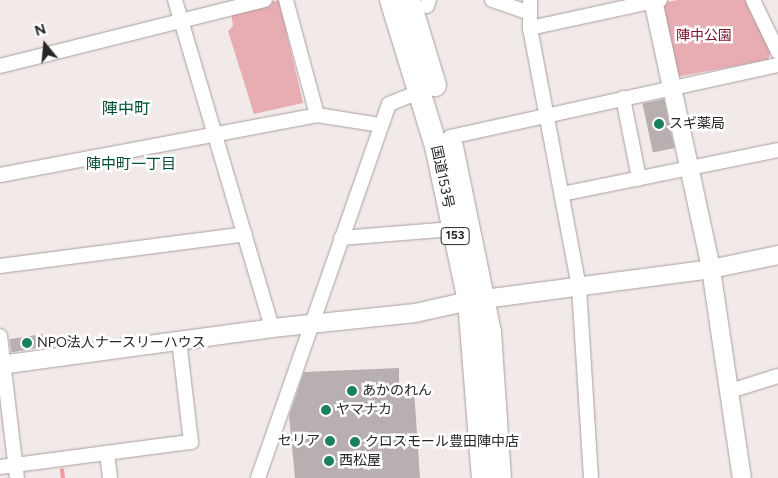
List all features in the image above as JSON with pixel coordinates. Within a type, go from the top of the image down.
[{"type":"highway","name":"国道153号","points":[[391,0],[421,91],[453,229],[477,301],[483,478]]},
{"type":"highway","name":"国道153号","points":[[422,2],[450,137],[477,301],[500,478]]},
{"type":"street","points":[[175,0],[272,328]]},
{"type":"street","points":[[0,66],[265,0]]},
{"type":"street","points":[[286,0],[317,115]]},
{"type":"street","points":[[492,0],[529,7],[530,28],[579,287],[591,478]]},
{"type":"street","points":[[530,28],[655,0],[711,269],[742,478]]},
{"type":"street","points":[[753,0],[778,52]]},
{"type":"street","points":[[450,137],[778,65]]},
{"type":"street","points":[[258,478],[314,323],[341,238],[389,104],[421,91]]},
{"type":"street","points":[[624,98],[639,178]]},
{"type":"street","points":[[0,175],[317,115],[381,125]]},
{"type":"street","points":[[562,194],[778,150]]},
{"type":"street","points":[[341,238],[453,229]]},
{"type":"street","points":[[0,266],[245,234]]},
{"type":"street","points":[[2,365],[272,328],[414,313],[477,301],[711,269],[778,254]]},
{"type":"street","points":[[0,336],[16,471]]},
{"type":"street","points":[[0,467],[16,471],[107,453],[191,442],[179,340]]},
{"type":"street","points":[[730,391],[778,376]]},
{"type":"street","points":[[107,453],[110,478]]},
{"type":"green space","points":[[279,0],[303,103],[254,114],[228,31],[233,26],[231,12]]},
{"type":"green space","name":"陣中公園","points":[[678,0],[748,0],[771,52],[768,60],[676,77],[660,3]]},
{"type":"building","name":"スギ薬局","points":[[664,99],[674,148],[653,152],[642,104]]},
{"type":"building","name":"NPO法人ナースリーハウス","points":[[43,334],[45,347],[11,352],[9,339]]},
{"type":"building","name":"クロスモール豊田陣中店","points":[[399,368],[399,388],[414,389],[420,478],[295,478],[289,416],[304,372]]},
{"type":"waterway","points":[[62,470],[63,478]]},
{"type":"place","name":"スギ薬局","points":[[659,124]]},
{"type":"place","name":"NPO法人ナースリーハウス","points":[[27,343]]},
{"type":"place","name":"あかのれん","points":[[352,391]]},
{"type":"place","name":"ヤマナカ","points":[[326,410]]},
{"type":"place","name":"セリア","points":[[330,441]]},
{"type":"place","name":"クロスモール豊田陣中店","points":[[355,442]]},
{"type":"place","name":"西松屋","points":[[329,461]]},
{"type":"district","name":"陣中町","points":[[126,109]]},
{"type":"district","name":"陣中町一丁目","points":[[131,165]]}]
